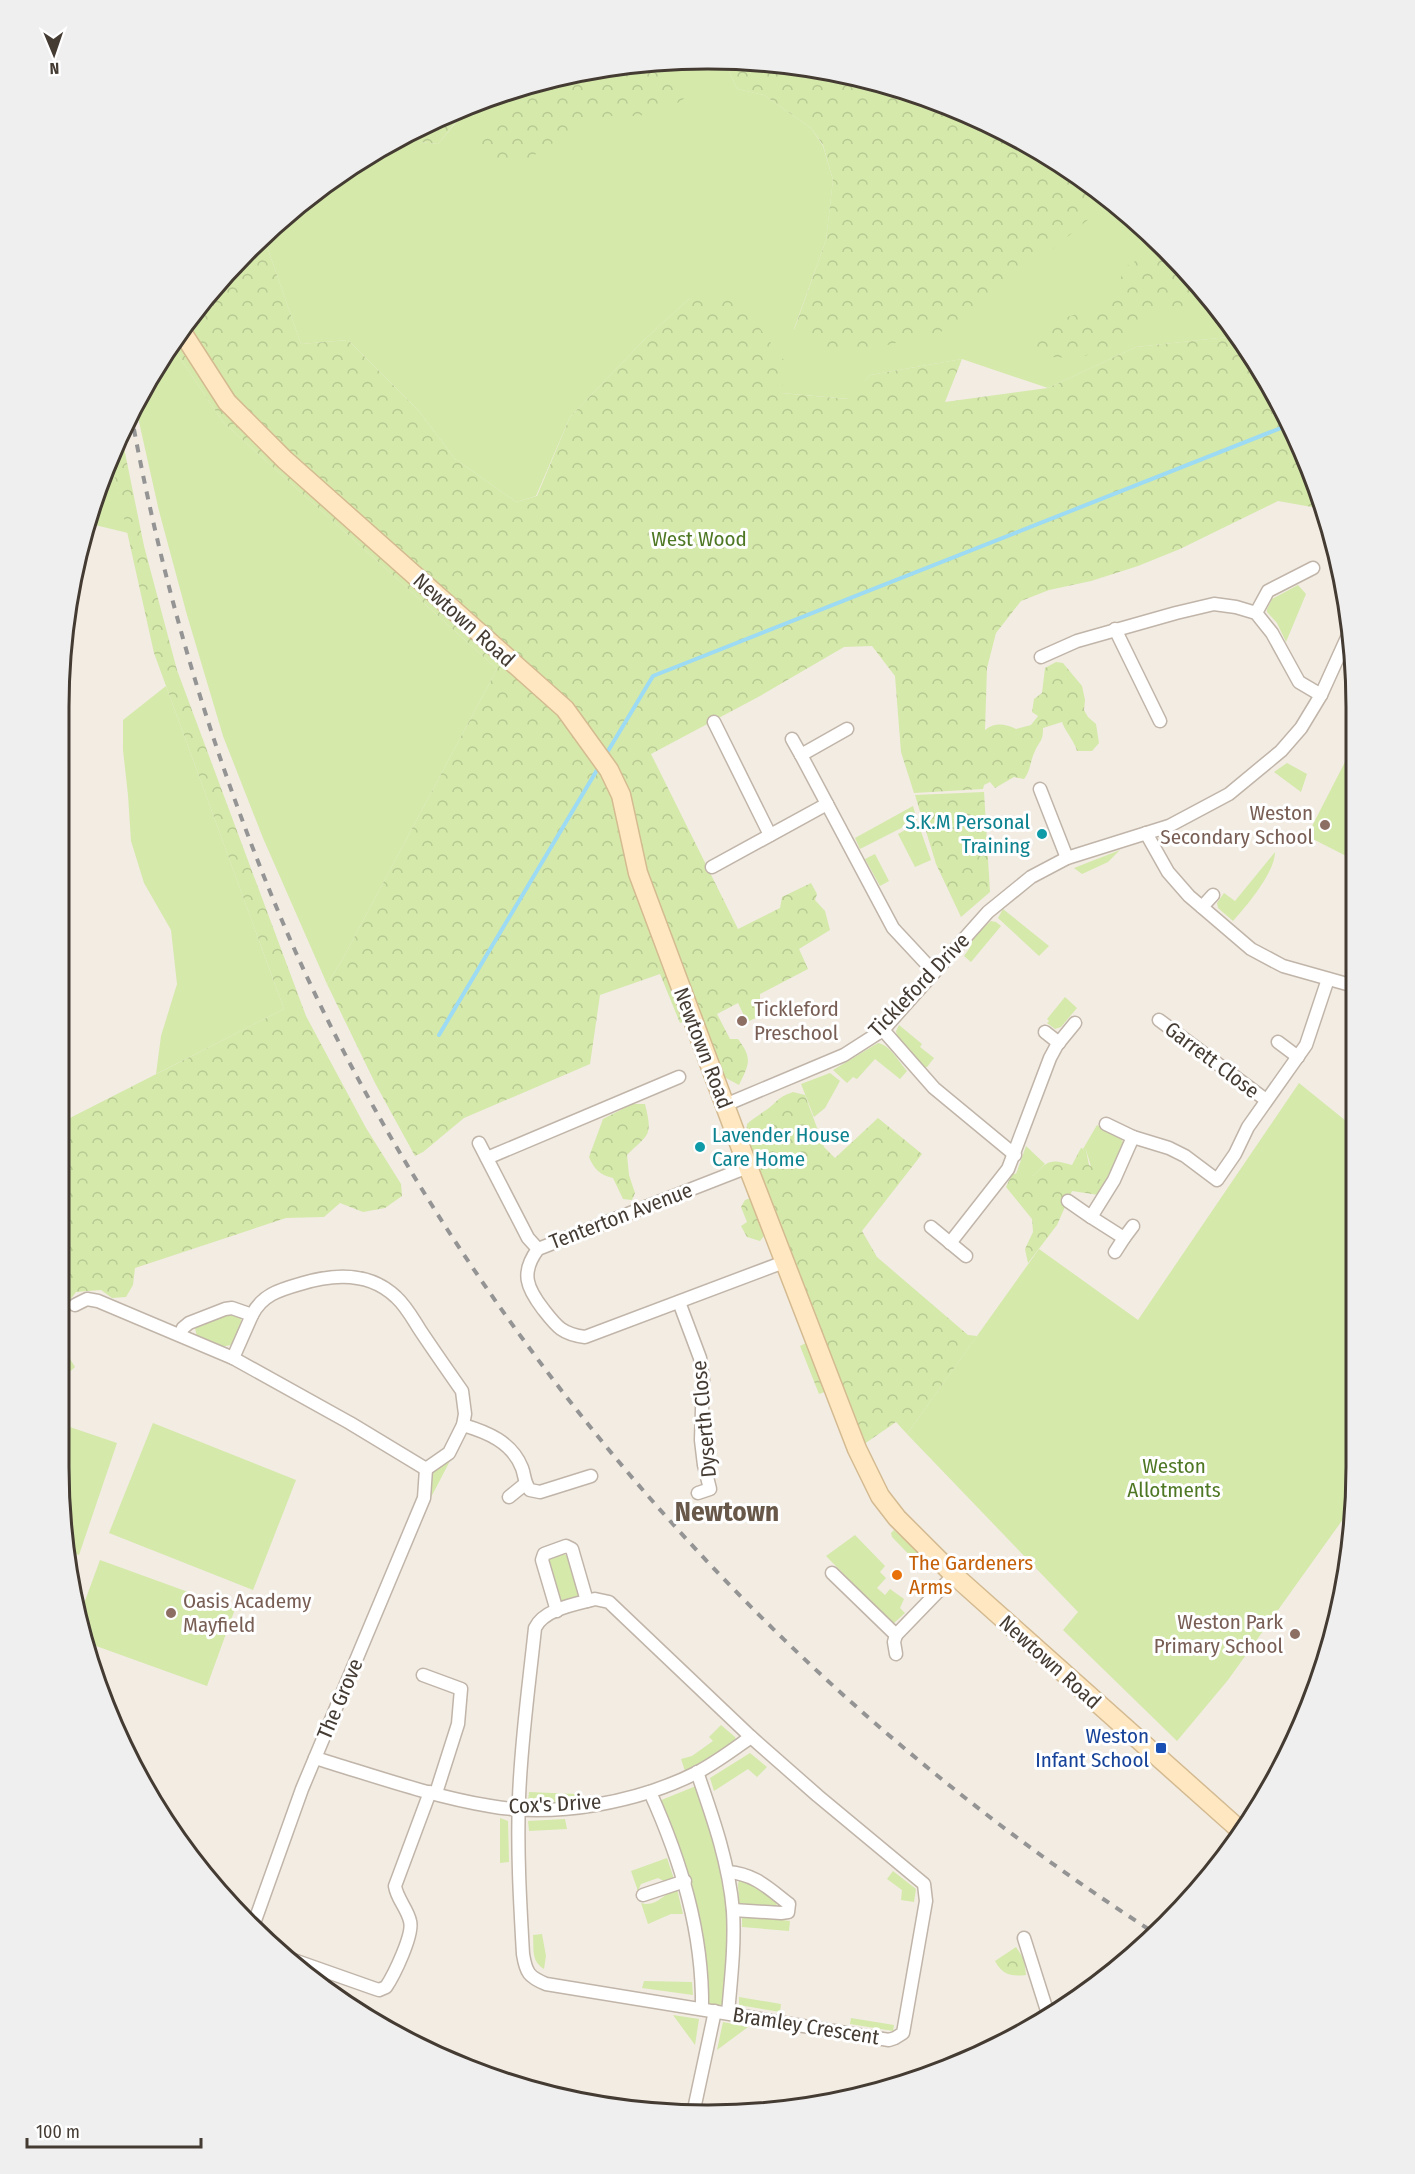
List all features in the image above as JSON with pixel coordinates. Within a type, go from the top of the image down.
[{"type":"street","name":"Newtown Road","points":[[187,339],[227,402],[285,460],[565,709],[609,770],[621,795],[638,873],[784,1262],[857,1449],[873,1482],[897,1518],[954,1575],[1235,1825]]},
{"type":"street","points":[[1256,613],[1268,591],[1313,568]]},
{"type":"street","points":[[1041,657],[1077,641],[1115,629],[1214,604],[1256,613],[1272,633],[1299,682],[1321,695]]},
{"type":"street","points":[[1115,629],[1160,721]]},
{"type":"street","name":"Tickleford Drive","points":[[725,1105],[844,1055],[883,1030],[998,903],[1031,877],[1067,858],[1169,826],[1229,794],[1281,751],[1301,728],[1321,695],[1343,647]]},
{"type":"street","points":[[714,722],[770,835]]},
{"type":"street","points":[[801,755],[847,729]]},
{"type":"street","points":[[792,739],[893,928],[934,972]]},
{"type":"street","points":[[1040,789],[1067,858]]},
{"type":"street","points":[[712,867],[827,804]]},
{"type":"street","points":[[1146,833],[1168,872],[1193,900],[1265,958],[1283,966],[1346,984]]},
{"type":"street","points":[[1202,907],[1213,894]]},
{"type":"street","points":[[1106,1124],[1132,1137],[1169,1148],[1185,1156],[1217,1180],[1235,1154],[1248,1127],[1298,1057],[1311,1034],[1328,979]]},
{"type":"street","name":"Garrett Close","points":[[1159,1020],[1266,1100]]},
{"type":"street","points":[[950,1243],[999,1181],[1015,1155],[1047,1067],[1059,1043],[1075,1023]]},
{"type":"street","points":[[883,1030],[934,1088],[1015,1155]]},
{"type":"street","points":[[1045,1032],[1059,1043]]},
{"type":"street","points":[[1278,1041],[1298,1057]]},
{"type":"street","points":[[487,1158],[679,1077]]},
{"type":"street","points":[[1091,1216],[1114,1180],[1132,1137]]},
{"type":"street","points":[[479,1143],[528,1238],[538,1249]]},
{"type":"street","name":"Tenterton Avenue","points":[[748,1167],[538,1249],[531,1258],[528,1269],[527,1280],[530,1291],[559,1329],[571,1335],[585,1337],[784,1262]]},
{"type":"street","points":[[1068,1202],[1124,1239]]},
{"type":"street","points":[[1115,1252],[1133,1226]]},
{"type":"street","points":[[931,1227],[966,1256]]},
{"type":"street","points":[[75,1305],[87,1299],[98,1300],[233,1358],[350,1423],[426,1469],[449,1454],[463,1425],[465,1414],[462,1392],[405,1307],[387,1289],[375,1283],[334,1275],[266,1297],[257,1305],[233,1358]]},
{"type":"street","name":"Dyserth Close","points":[[679,1302],[693,1336],[702,1371],[701,1440],[710,1489],[698,1493]]},
{"type":"street","points":[[180,1335],[189,1323],[225,1308],[252,1315]]},
{"type":"street","points":[[463,1425],[486,1432],[502,1442],[522,1466],[525,1484],[530,1490],[540,1492],[591,1476]]},
{"type":"street","name":"The Grove","points":[[256,1918],[292,1814],[423,1498],[426,1469]]},
{"type":"street","points":[[509,1497],[525,1484]]},
{"type":"street","points":[[557,1611],[542,1560],[544,1554],[566,1546],[572,1549],[587,1601]]},
{"type":"street","points":[[832,1573],[896,1635]]},
{"type":"street","points":[[896,1654],[894,1642],[896,1635],[954,1575]]},
{"type":"street","name":"Bramley Crescent","points":[[595,1599],[609,1602],[751,1737],[921,1881],[927,1896],[903,2033],[899,2036],[889,2040],[546,1984],[533,1978],[525,1969],[518,1843],[520,1775],[535,1629],[539,1620],[587,1601],[595,1599]]},
{"type":"street","points":[[310,1966],[379,1990],[386,1987],[401,1954],[411,1925],[395,1886],[458,1724],[461,1689],[423,1676]]},
{"type":"street","name":"Cox's Drive","points":[[315,1758],[433,1793],[490,1806],[519,1810],[582,1807],[650,1792],[697,1772],[751,1737]]},
{"type":"street","points":[[697,1772],[719,1836],[728,1872],[733,1910],[734,1936],[728,2013]]},
{"type":"street","points":[[650,1792],[685,1881],[708,2009],[694,2105]]},
{"type":"street","points":[[728,1872],[742,1873],[756,1878],[789,1904],[788,1912],[781,1913],[733,1910]]},
{"type":"street","points":[[643,1895],[685,1881]]},
{"type":"street","points":[[1024,1938],[1046,2007]]},
{"type":"green space","points":[[728,69],[737,89],[764,95],[811,128],[823,146],[833,180],[826,240],[794,329],[1058,244],[1089,218],[1099,203],[1159,256],[1188,287],[1227,337],[1136,347],[1048,388],[962,359],[870,375],[849,399],[781,393],[690,298],[644,340],[570,417],[536,496],[516,502],[455,459],[419,411],[348,340],[301,344],[267,246],[319,201],[388,155],[418,139],[421,142],[438,144],[458,120],[502,103],[542,91],[624,74],[666,70]]},
{"type":"green space","points":[[728,69],[791,74],[832,81],[913,103],[990,135],[1027,155],[1099,203],[1090,218],[959,327],[860,352],[826,357],[794,330],[826,240],[833,180],[823,145],[811,128],[764,95],[737,89]]},
{"type":"green space","points":[[665,70],[676,74],[685,98],[667,110],[638,116],[606,116],[578,127],[522,163],[505,164],[482,153],[477,140],[489,122],[538,92],[624,74]]},
{"type":"green space","points":[[457,121],[438,144],[421,142],[418,139]]},
{"type":"green space","name":"West Wood","points":[[267,246],[301,344],[348,340],[419,411],[455,459],[516,502],[537,496],[570,417],[644,340],[690,298],[732,291],[786,363],[781,393],[848,399],[870,375],[962,359],[945,402],[1048,388],[1136,347],[1227,337],[1260,388],[1280,425],[1314,507],[1278,501],[1180,549],[1138,566],[1091,581],[1049,590],[1021,601],[996,633],[987,668],[985,730],[996,725],[1016,729],[1031,725],[1038,716],[1032,712],[1034,699],[1042,693],[1045,668],[1056,662],[1063,663],[1082,686],[1085,700],[1084,710],[1096,724],[1099,743],[1092,751],[1077,751],[1062,722],[1043,728],[1042,739],[1024,779],[1014,777],[995,788],[990,782],[984,785],[983,789],[914,793],[901,752],[895,676],[872,646],[844,647],[760,696],[651,754],[738,929],[780,908],[782,897],[811,883],[817,894],[815,900],[825,911],[830,930],[799,949],[808,969],[760,994],[760,1016],[747,1022],[738,1003],[717,1014],[730,1039],[738,1039],[748,1057],[747,1066],[739,1085],[724,1077],[692,1018],[680,1023],[660,974],[600,995],[590,1064],[464,1118],[415,1156],[375,1083],[327,984],[341,962],[497,669],[223,422],[177,353],[227,287]]},
{"type":"green space","points":[[1155,253],[1199,301],[1158,314],[1146,321],[1131,335],[1098,352],[1064,358],[1039,356],[1031,341],[1044,324],[1090,310],[1113,298],[1125,267]]},
{"type":"green space","points":[[177,353],[223,422],[497,669],[341,962],[327,984],[263,838],[223,736],[159,511],[138,419]]},
{"type":"green space","points":[[124,449],[144,546],[177,670],[306,1016],[366,1128],[401,1184],[402,1196],[385,1208],[363,1212],[340,1203],[324,1217],[286,1218],[135,1268],[133,1285],[126,1297],[112,1298],[101,1290],[76,1292],[69,1301],[69,1118],[284,1009],[154,653],[114,473]]},
{"type":"green space","points":[[114,473],[128,533],[96,525]]},
{"type":"green space","points":[[1298,585],[1306,594],[1286,642],[1267,609],[1272,599]]},
{"type":"green space","points":[[166,686],[284,1009],[156,1074],[161,1036],[177,984],[171,930],[144,883],[131,841],[123,750],[123,720]]},
{"type":"green space","points":[[1346,760],[1346,856],[1307,836]]},
{"type":"green space","points":[[1287,763],[1307,774],[1301,792],[1274,772]]},
{"type":"green space","points":[[984,792],[990,892],[961,917],[936,864],[915,795]]},
{"type":"green space","points":[[913,806],[917,820],[860,849],[855,838]]},
{"type":"green space","points":[[918,823],[931,860],[915,867],[898,834]]},
{"type":"green space","points":[[1120,850],[1108,862],[1082,874],[1074,868]]},
{"type":"green space","points":[[1275,852],[1274,860],[1265,879],[1233,921],[1218,908],[1217,903],[1224,893],[1235,901]]},
{"type":"green space","points":[[875,854],[889,881],[880,886],[865,859]]},
{"type":"green space","points":[[1003,909],[1049,946],[1039,956],[998,918]]},
{"type":"green space","points":[[991,921],[1001,926],[971,962],[964,956],[969,949],[971,939]]},
{"type":"green space","points":[[1065,997],[1077,1008],[1061,1027],[1055,1029],[1047,1023],[1049,1021],[1047,1019]]},
{"type":"green space","points":[[899,1025],[922,1044],[920,1047],[934,1058],[927,1067],[924,1067],[897,1036],[896,1031]]},
{"type":"green space","points":[[878,1043],[890,1050],[907,1071],[900,1079],[875,1059],[857,1079],[853,1077],[847,1083],[833,1070]]},
{"type":"green space","points":[[830,1073],[840,1081],[825,1108],[814,1117],[801,1084]]},
{"type":"green space","name":"Weston Allotments","points":[[1299,1083],[1346,1121],[1344,1518],[1228,1680],[1177,1741],[1063,1630],[1078,1612],[907,1434],[1039,1249],[1138,1320]]},
{"type":"green space","points":[[793,1092],[805,1095],[824,1147],[835,1158],[878,1118],[922,1154],[862,1231],[877,1257],[968,1335],[977,1336],[907,1434],[896,1422],[857,1449],[833,1389],[819,1394],[800,1346],[814,1339],[773,1225],[760,1241],[747,1237],[741,1226],[747,1222],[741,1207],[745,1200],[761,1194],[746,1136],[747,1124],[779,1099]]},
{"type":"green space","points":[[632,1104],[645,1104],[649,1129],[644,1138],[627,1155],[629,1175],[635,1193],[632,1200],[623,1199],[613,1178],[598,1171],[589,1157],[603,1119]]},
{"type":"green space","points":[[1097,1125],[1121,1137],[1124,1145],[1099,1193],[1086,1150],[1083,1149]]},
{"type":"green space","points":[[1026,1146],[1045,1164],[1033,1176],[1016,1174]]},
{"type":"green space","points":[[1081,1148],[1086,1150],[1089,1165],[1098,1170],[1101,1183],[1099,1195],[1072,1191],[1057,1225],[1028,1263],[1025,1249],[1033,1232],[1032,1219],[1006,1187],[1012,1174],[1027,1173],[1033,1176],[1050,1162],[1072,1165]]},
{"type":"green space","points":[[230,1312],[240,1315],[242,1325],[231,1345],[221,1347],[197,1337],[195,1328],[199,1323]]},
{"type":"green space","points":[[69,1357],[75,1367],[69,1372]]},
{"type":"green space","points":[[153,1423],[296,1480],[253,1590],[109,1533]]},
{"type":"green space","points":[[69,1427],[117,1443],[79,1555],[75,1554],[70,1508]]},
{"type":"green space","points":[[451,1459],[428,1503],[429,1487],[434,1472]]},
{"type":"green space","points":[[894,1530],[930,1564],[930,1568],[923,1569],[892,1537],[891,1533]]},
{"type":"green space","points":[[855,1535],[885,1566],[880,1572],[886,1578],[877,1588],[885,1595],[890,1589],[904,1599],[900,1608],[905,1613],[893,1624],[826,1556]]},
{"type":"green space","points":[[559,1553],[570,1559],[580,1595],[559,1602],[548,1562],[549,1558]]},
{"type":"green space","points":[[100,1560],[235,1609],[207,1686],[95,1646],[84,1603]]},
{"type":"green space","points":[[721,1725],[736,1740],[685,1771],[681,1759],[692,1756],[713,1741],[709,1737]]},
{"type":"green space","points":[[750,1753],[767,1767],[757,1777],[748,1769],[714,1791],[710,1778]]},
{"type":"green space","points":[[696,1786],[718,1853],[729,1916],[725,2000],[721,2005],[713,2006],[706,1997],[659,1801]]},
{"type":"green space","points":[[529,1792],[576,1794],[576,1801],[533,1803],[528,1801]]},
{"type":"green space","points":[[500,1818],[508,1821],[509,1862],[500,1863]]},
{"type":"green space","points":[[565,1819],[567,1829],[529,1831],[528,1821]]},
{"type":"green space","points":[[667,1858],[674,1879],[666,1882],[658,1878],[641,1884],[638,1891],[631,1871]]},
{"type":"green space","points":[[893,1871],[916,1889],[914,1902],[901,1900],[902,1890],[887,1879]]},
{"type":"green space","points":[[739,1881],[750,1881],[776,1900],[777,1907],[773,1909],[739,1904]]},
{"type":"green space","points":[[677,1889],[683,1914],[671,1914],[648,1924],[641,1903],[656,1902]]},
{"type":"green space","points":[[744,1915],[790,1921],[789,1931],[742,1927]]},
{"type":"green space","points":[[542,1934],[546,1956],[544,1969],[537,1962],[533,1950],[533,1935]]},
{"type":"green space","points":[[1016,1947],[1024,1959],[1026,1975],[1007,1974],[995,1961]]},
{"type":"green space","points":[[644,1981],[692,1982],[693,1995],[642,1988]]},
{"type":"green space","points":[[739,1997],[781,2004],[780,2012],[739,2005]]},
{"type":"green space","points":[[673,2015],[699,2019],[695,2045]]},
{"type":"green space","points":[[851,2018],[894,2025],[893,2031],[850,2024]]},
{"type":"green space","points":[[723,2022],[748,2027],[717,2050]]},
{"type":"waterway","points":[[605,756],[653,676],[1281,428]]},
{"type":"waterway","points":[[439,1035],[600,765]]},
{"type":"railway","points":[[134,428],[173,604],[210,728],[254,850],[296,952],[355,1074],[447,1229],[519,1333],[595,1433],[677,1528],[762,1618],[853,1704],[948,1785],[1048,1861],[1148,1928]]},
{"type":"place","name":"Weston Secondary School","points":[[1325,825]]},
{"type":"place","name":"S.K.M Personal Training","points":[[1042,834]]},
{"type":"place","name":"Tickleford Preschool","points":[[742,1021]]},
{"type":"place","name":"Lavender House Care Home","points":[[700,1147]]},
{"type":"place","name":"The Gardeners Arms","points":[[897,1575]]},
{"type":"place","name":"Oasis Academy Mayfield","points":[[171,1613]]},
{"type":"place","name":"Weston Park Primary School","points":[[1295,1634]]},
{"type":"place","name":"Weston Infant School","points":[[1161,1748]]},
{"type":"district","name":"Newtown","points":[[727,1512]]}]
